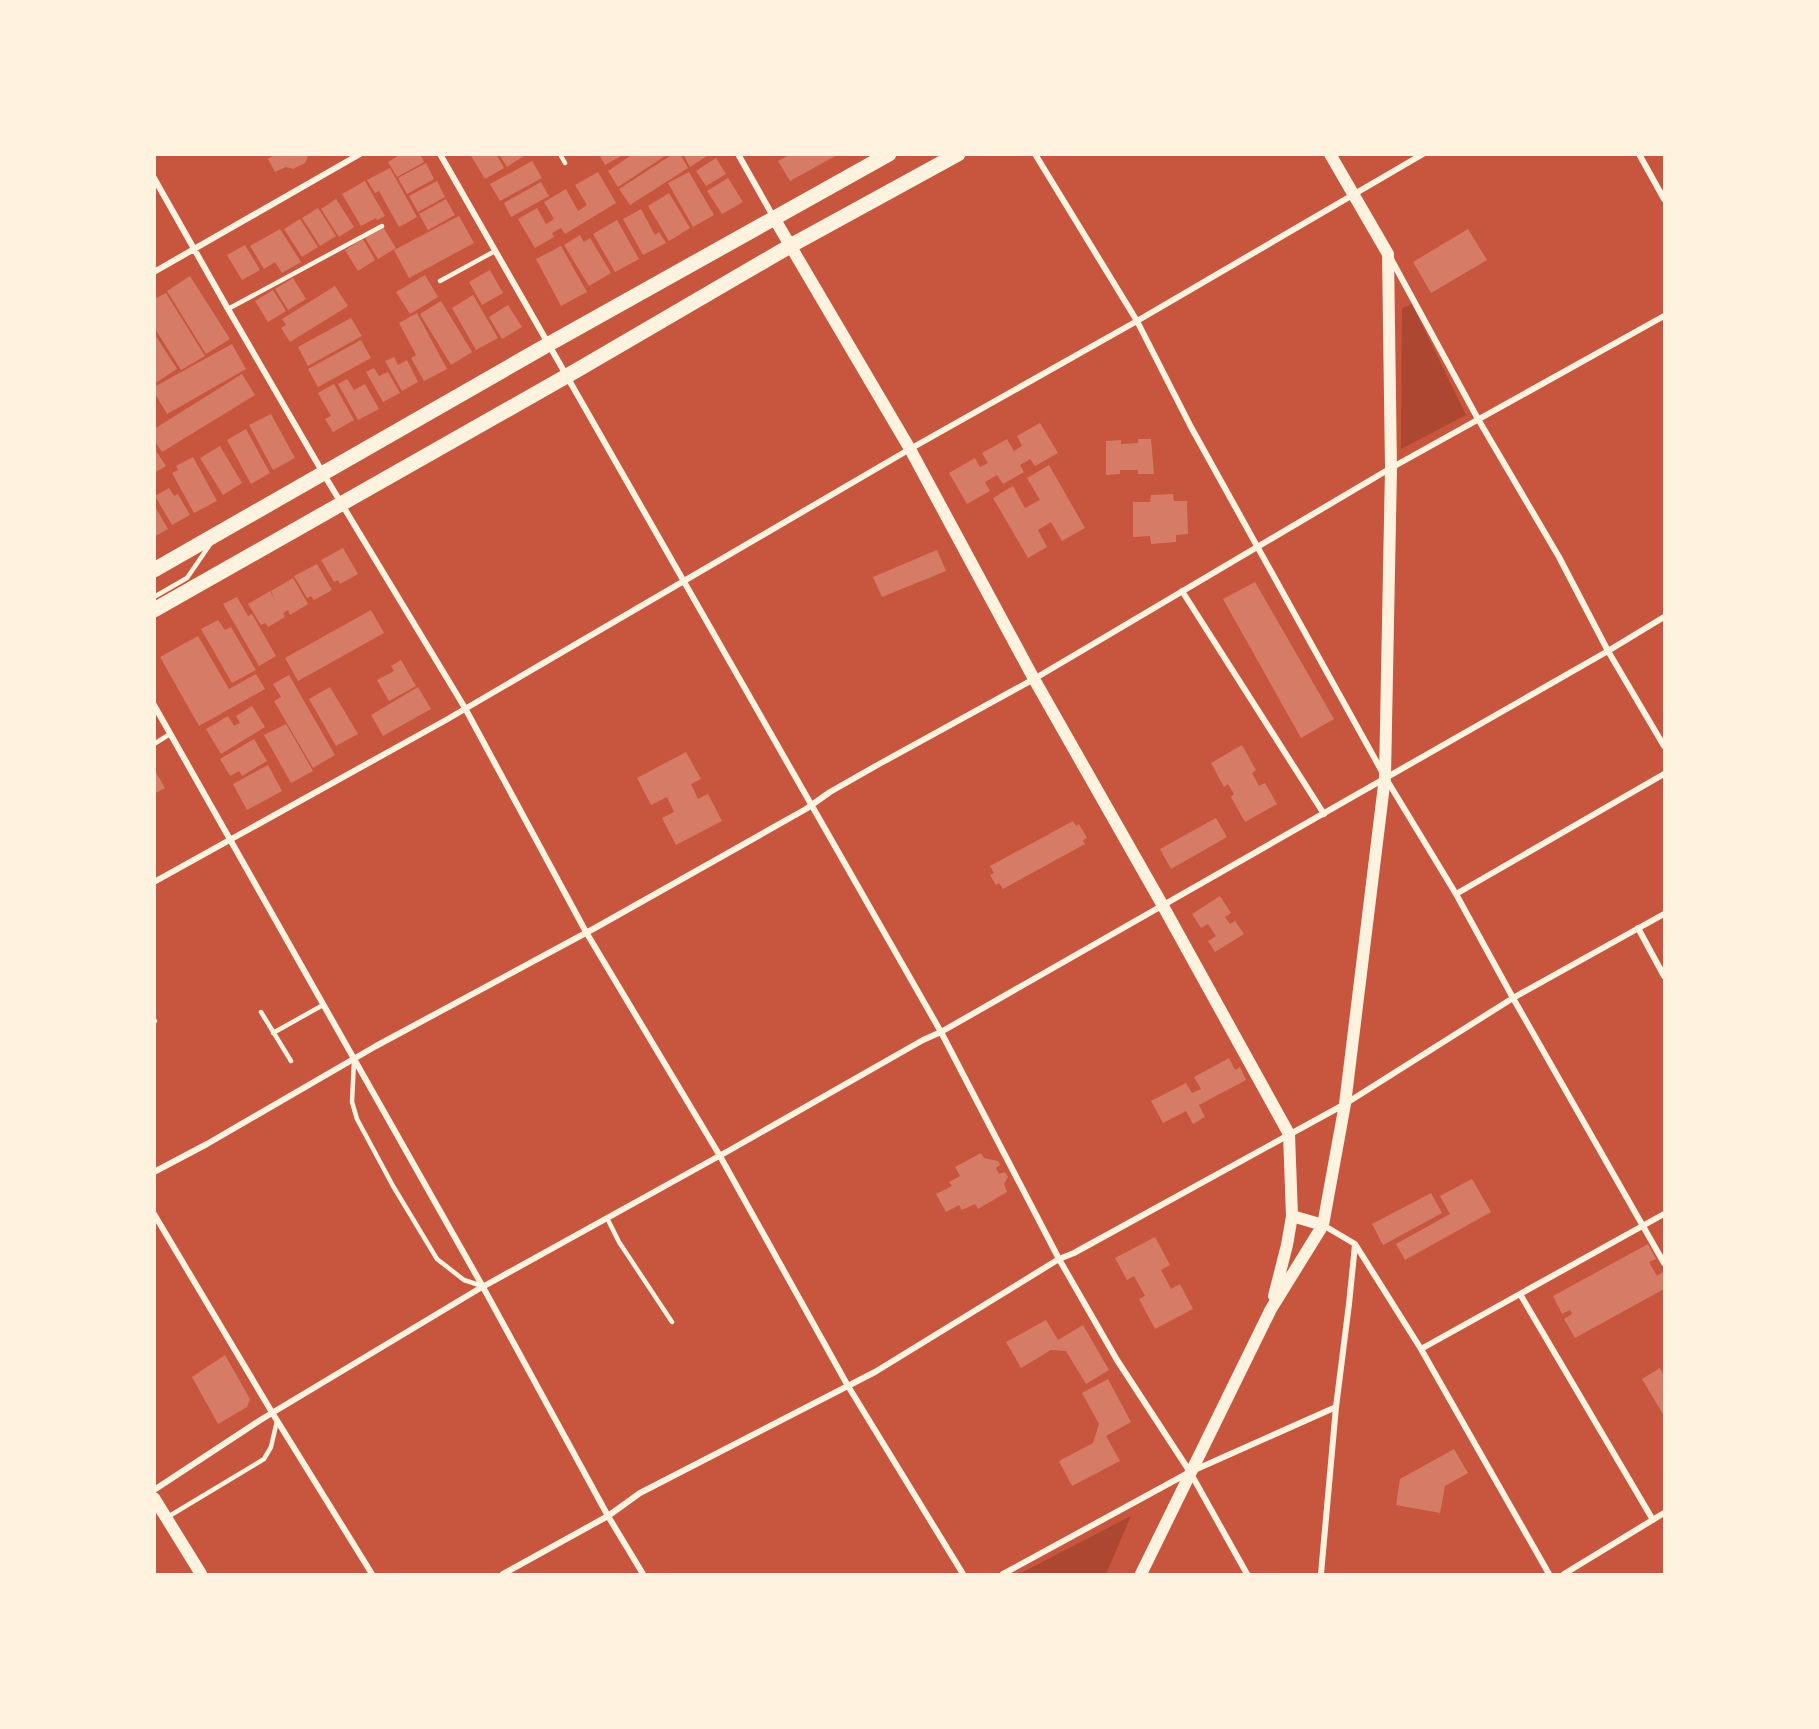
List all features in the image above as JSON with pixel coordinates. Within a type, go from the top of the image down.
[{"type":"main road","points":[[154,570],[549,344],[889,154]]},
{"type":"main road","points":[[154,610],[790,246],[958,154]]},
{"type":"main road","points":[[1141,1575],[1270,1309],[1323,1225],[1345,1104],[1385,777],[1390,468],[1388,254],[1330,154]]},
{"type":"main road","points":[[774,218],[910,449],[1034,679],[1289,1134],[1292,1216],[1287,1245],[1270,1309]]},
{"type":"main road","points":[[1292,1216],[1323,1225]]},
{"type":"main road","points":[[154,1498],[201,1575]]},
{"type":"street","points":[[154,272],[360,154]]},
{"type":"street","points":[[440,154],[941,1032],[1059,1259],[1117,1360],[1190,1472],[1247,1575]]},
{"type":"street","points":[[738,154],[774,218]]},
{"type":"street","points":[[1035,154],[1137,321],[1191,427],[1385,777],[1456,894],[1665,1263]]},
{"type":"street","points":[[154,882],[465,708],[910,449],[1354,196],[1423,154]]},
{"type":"street","points":[[1640,154],[1665,200]]},
{"type":"street","points":[[154,178],[323,473],[465,708],[586,932],[720,1156],[848,1386],[963,1575]]},
{"type":"street","points":[[1388,254],[1478,419],[1559,557],[1608,651],[1665,746]]},
{"type":"street","points":[[154,1172],[207,1144],[354,1058],[586,932],[810,806],[881,763],[1034,679],[1390,468],[1665,316]]},
{"type":"street","points":[[1182,591],[1324,814]]},
{"type":"street","points":[[154,1490],[273,1414],[483,1287],[941,1032],[1665,617]]},
{"type":"street","points":[[154,705],[643,1575]]},
{"type":"street","points":[[1456,894],[1665,774]]},
{"type":"street","points":[[503,1575],[608,1516],[640,1493],[875,1372],[1059,1259],[1074,1253],[1345,1104],[1514,998],[1665,914]]},
{"type":"street","points":[[1638,928],[1665,976]]},
{"type":"street","points":[[154,1214],[372,1575]]},
{"type":"street","points":[[1421,1349],[1665,1214]]},
{"type":"street","points":[[1323,1225],[1355,1244],[1421,1349],[1550,1575]]},
{"type":"street","points":[[1321,1575],[1336,1407],[1350,1304],[1355,1244]]},
{"type":"street","points":[[1520,1294],[1653,1520]]},
{"type":"street","points":[[1003,1575],[1190,1472],[1336,1407]]},
{"type":"street","points":[[1564,1575],[1665,1513]]},
{"type":"lane","points":[[560,154],[565,163]]},
{"type":"lane","points":[[228,309],[382,226]]},
{"type":"lane","points":[[440,281],[495,250]]},
{"type":"lane","points":[[154,597],[187,578],[218,534]]},
{"type":"lane","points":[[154,744],[170,734]]},
{"type":"lane","points":[[273,1033],[323,1005]]},
{"type":"lane","points":[[261,1012],[291,1061]]},
{"type":"lane","points":[[354,1058],[352,1102],[357,1119],[393,1186],[437,1259],[464,1280],[483,1287]]},
{"type":"lane","points":[[607,1218],[672,1322]]},
{"type":"lane","points":[[166,1518],[264,1459],[271,1446],[277,1421]]},
{"type":"shaded area","points":[[1412,304],[1466,415],[1401,449],[1402,308]]},
{"type":"shaded area","points":[[1131,1516],[1106,1574],[1019,1574]]},
{"type":"building","points":[[276,154],[309,154],[305,163],[293,169],[286,167],[275,172],[268,159]]},
{"type":"building","points":[[401,154],[420,154],[424,162],[397,177],[388,162]]},
{"type":"building","points":[[470,154],[496,154],[504,168],[485,179]]},
{"type":"building","points":[[499,154],[527,154],[507,167]]},
{"type":"building","points":[[599,154],[625,154],[605,165]]},
{"type":"building","points":[[633,154],[668,154],[618,187],[608,171]]},
{"type":"building","points":[[673,154],[680,154],[688,168],[630,205],[619,189]]},
{"type":"building","points":[[683,154],[710,154],[690,167]]},
{"type":"building","points":[[791,154],[839,154],[790,181],[778,161]]},
{"type":"building","points":[[716,158],[726,174],[706,186],[696,171]]},
{"type":"building","points":[[532,161],[542,178],[500,201],[490,184]]},
{"type":"building","points":[[426,163],[434,179],[407,194],[398,178]]},
{"type":"building","points":[[390,168],[417,217],[399,227],[379,191],[375,193],[367,180]]},
{"type":"building","points":[[598,172],[616,203],[565,234],[561,228],[552,233],[554,237],[535,248],[518,219],[537,208],[546,224],[554,219],[544,202],[566,189],[578,211],[587,205],[575,185]]},
{"type":"building","points":[[689,172],[714,215],[693,227],[668,183]]},
{"type":"building","points":[[728,178],[743,202],[722,214],[707,191]]},
{"type":"building","points":[[365,181],[385,216],[361,226],[342,194]]},
{"type":"building","points":[[437,181],[445,197],[418,212],[409,196]]},
{"type":"building","points":[[541,182],[549,196],[511,217],[504,203]]},
{"type":"building","points":[[669,193],[690,228],[669,241],[648,206]]},
{"type":"building","points":[[336,199],[354,227],[339,237],[321,209]]},
{"type":"building","points":[[446,199],[455,215],[428,230],[419,214]]},
{"type":"building","points":[[318,208],[336,236],[320,246],[302,218]]},
{"type":"building","points":[[641,209],[655,235],[659,232],[666,243],[643,255],[623,219]]},
{"type":"building","points":[[459,216],[474,243],[409,278],[394,250]]},
{"type":"building","points":[[300,219],[318,247],[302,257],[284,229]]},
{"type":"building","points":[[617,220],[639,259],[615,272],[593,234]]},
{"type":"building","points":[[383,227],[396,248],[378,259],[365,238]]},
{"type":"building","points":[[280,229],[301,262],[282,273],[275,262],[264,269],[250,246]]},
{"type":"building","points":[[1468,229],[1487,260],[1431,293],[1413,262]]},
{"type":"building","points":[[580,235],[584,242],[590,238],[611,273],[589,286],[564,245]]},
{"type":"building","points":[[363,239],[375,260],[358,271],[345,250]]},
{"type":"building","points":[[245,245],[260,270],[242,280],[227,255]]},
{"type":"building","points":[[561,246],[587,292],[561,306],[536,259]]},
{"type":"building","points":[[490,270],[503,293],[482,305],[469,282]]},
{"type":"building","points":[[425,275],[438,297],[410,314],[396,292]]},
{"type":"building","points":[[190,276],[230,339],[206,354],[167,291]]},
{"type":"building","points":[[293,278],[306,299],[288,310],[275,289]]},
{"type":"building","points":[[335,286],[348,306],[290,342],[281,328],[286,325],[282,319]]},
{"type":"building","points":[[273,290],[286,311],[268,322],[255,301]]},
{"type":"building","points":[[166,293],[205,356],[181,370],[154,327],[154,299]]},
{"type":"building","points":[[473,295],[498,338],[476,350],[452,308]]},
{"type":"building","points":[[441,301],[472,352],[451,365],[420,314]]},
{"type":"building","points":[[508,305],[522,327],[502,339],[489,317]]},
{"type":"building","points":[[417,313],[447,369],[424,381],[411,358],[416,355],[399,323]]},
{"type":"building","points":[[351,318],[362,336],[308,366],[298,347]]},
{"type":"building","points":[[154,333],[177,369],[154,384]]},
{"type":"building","points":[[361,340],[371,358],[318,387],[308,369]]},
{"type":"building","points":[[232,344],[246,369],[167,414],[154,392],[154,387]]},
{"type":"building","points":[[394,357],[398,365],[407,360],[418,382],[402,391],[385,361]]},
{"type":"building","points":[[374,368],[379,376],[388,372],[400,393],[383,402],[366,372]]},
{"type":"building","points":[[242,374],[255,395],[162,452],[154,440],[154,429]]},
{"type":"building","points":[[347,379],[354,390],[365,384],[379,409],[358,420],[338,384]]},
{"type":"building","points":[[334,384],[354,420],[333,432],[325,419],[331,416],[318,393]]},
{"type":"building","points":[[271,414],[295,458],[273,470],[249,425]]},
{"type":"building","points":[[1040,423],[1058,453],[1035,466],[1030,459],[1020,465],[1024,472],[1003,484],[997,475],[985,482],[990,491],[967,504],[949,473],[975,458],[980,467],[988,463],[982,453],[1007,439],[1014,451],[1022,446],[1017,436]]},
{"type":"building","points":[[246,429],[270,473],[251,484],[227,440]]},
{"type":"building","points":[[1138,439],[1151,439],[1154,474],[1138,474],[1138,470],[1120,470],[1120,474],[1106,475],[1106,441],[1121,440],[1121,444],[1138,443]]},
{"type":"building","points":[[220,446],[242,483],[223,495],[200,458]]},
{"type":"building","points":[[154,448],[166,466],[154,473]]},
{"type":"building","points":[[193,457],[217,501],[194,513],[172,473],[178,470],[176,466]]},
{"type":"building","points":[[1049,465],[1085,528],[1062,541],[1051,522],[1038,530],[1047,547],[1028,558],[993,498],[1013,486],[1025,508],[1040,500],[1027,478]]},
{"type":"building","points":[[169,488],[174,496],[178,494],[190,515],[172,525],[155,496]]},
{"type":"building","points":[[1173,494],[1174,501],[1187,501],[1188,534],[1176,535],[1176,542],[1151,544],[1150,536],[1133,537],[1133,502],[1150,502],[1151,495]]},
{"type":"building","points":[[154,505],[168,529],[154,537]]},
{"type":"building","points":[[343,548],[358,574],[340,584],[338,580],[334,582],[321,560]]},
{"type":"building","points":[[937,550],[946,571],[882,597],[873,577]]},
{"type":"building","points":[[317,564],[332,590],[314,600],[311,596],[307,598],[294,576]]},
{"type":"building","points":[[293,578],[308,604],[290,615],[288,610],[283,613],[285,617],[268,627],[265,623],[261,625],[248,604],[270,591],[276,602],[271,591]]},
{"type":"building","points":[[1255,582],[1334,719],[1301,738],[1223,599]]},
{"type":"building","points":[[237,597],[248,616],[252,614],[276,656],[259,666],[223,604]]},
{"type":"building","points":[[371,610],[384,633],[298,681],[285,658]]},
{"type":"building","points":[[218,620],[225,630],[231,627],[256,670],[232,683],[201,629]]},
{"type":"building","points":[[198,636],[229,689],[256,674],[265,689],[199,726],[160,657]]},
{"type":"building","points":[[401,660],[416,686],[389,701],[377,680],[394,671],[391,666]]},
{"type":"building","points":[[289,675],[335,755],[313,768],[274,701],[281,697],[273,684]]},
{"type":"building","points":[[330,687],[358,734],[336,746],[309,699]]},
{"type":"building","points":[[418,687],[431,709],[383,736],[371,715]]},
{"type":"building","points":[[252,706],[265,727],[221,754],[206,729],[228,716],[234,726],[240,723],[236,716]]},
{"type":"building","points":[[286,724],[313,771],[291,783],[264,735]]},
{"type":"building","points":[[254,739],[267,761],[242,776],[239,771],[230,776],[220,759]]},
{"type":"building","points":[[1242,745],[1256,770],[1252,773],[1259,786],[1265,783],[1277,804],[1245,822],[1231,797],[1234,794],[1228,784],[1224,787],[1211,763]]},
{"type":"building","points":[[686,752],[701,779],[691,784],[698,799],[708,794],[722,821],[676,845],[662,818],[674,812],[667,797],[651,805],[637,778]]},
{"type":"building","points":[[268,765],[282,791],[247,810],[233,784]]},
{"type":"building","points":[[154,769],[165,788],[154,794]]},
{"type":"building","points":[[1216,818],[1227,837],[1171,869],[1160,849]]},
{"type":"building","points":[[1073,821],[1076,826],[1079,824],[1087,838],[1083,840],[1085,844],[1003,889],[999,883],[996,885],[990,875],[994,873],[990,866]]},
{"type":"building","points":[[1220,896],[1231,913],[1225,917],[1230,924],[1235,921],[1244,934],[1215,952],[1208,941],[1216,936],[1208,924],[1201,928],[1192,914]]},
{"type":"building","points":[[1229,1058],[1235,1070],[1240,1067],[1246,1080],[1199,1105],[1205,1117],[1193,1124],[1186,1111],[1163,1123],[1151,1101],[1186,1083],[1192,1093],[1201,1089],[1194,1077]]},
{"type":"building","points":[[981,1153],[984,1158],[998,1161],[1000,1165],[996,1168],[999,1174],[1005,1172],[1008,1177],[1004,1184],[1007,1192],[978,1209],[975,1204],[962,1210],[959,1205],[946,1212],[936,1194],[952,1186],[949,1182],[960,1176],[955,1167]]},
{"type":"building","points":[[1472,1179],[1491,1212],[1405,1260],[1396,1244],[1450,1214],[1440,1196]]},
{"type":"building","points":[[1431,1193],[1442,1213],[1383,1245],[1372,1224]]},
{"type":"building","points":[[1155,1237],[1170,1265],[1161,1270],[1171,1289],[1180,1284],[1193,1309],[1155,1329],[1139,1299],[1145,1296],[1134,1276],[1127,1280],[1115,1258]]},
{"type":"building","points":[[1648,1244],[1656,1259],[1649,1262],[1657,1276],[1664,1271],[1664,1289],[1575,1338],[1564,1319],[1572,1314],[1570,1310],[1562,1314],[1553,1296]]},
{"type":"building","points":[[1046,1320],[1058,1340],[1083,1325],[1109,1370],[1086,1384],[1066,1351],[1051,1350],[1021,1368],[1006,1342]]},
{"type":"building","points":[[225,1355],[250,1399],[247,1407],[218,1424],[192,1377]]},
{"type":"building","points":[[1660,1368],[1664,1376],[1664,1416],[1642,1379]]},
{"type":"building","points":[[1108,1379],[1131,1422],[1106,1436],[1120,1461],[1072,1486],[1059,1461],[1093,1443],[1099,1424],[1082,1393]]},
{"type":"building","points":[[1454,1449],[1468,1473],[1445,1486],[1440,1513],[1396,1505],[1400,1479]]}]
